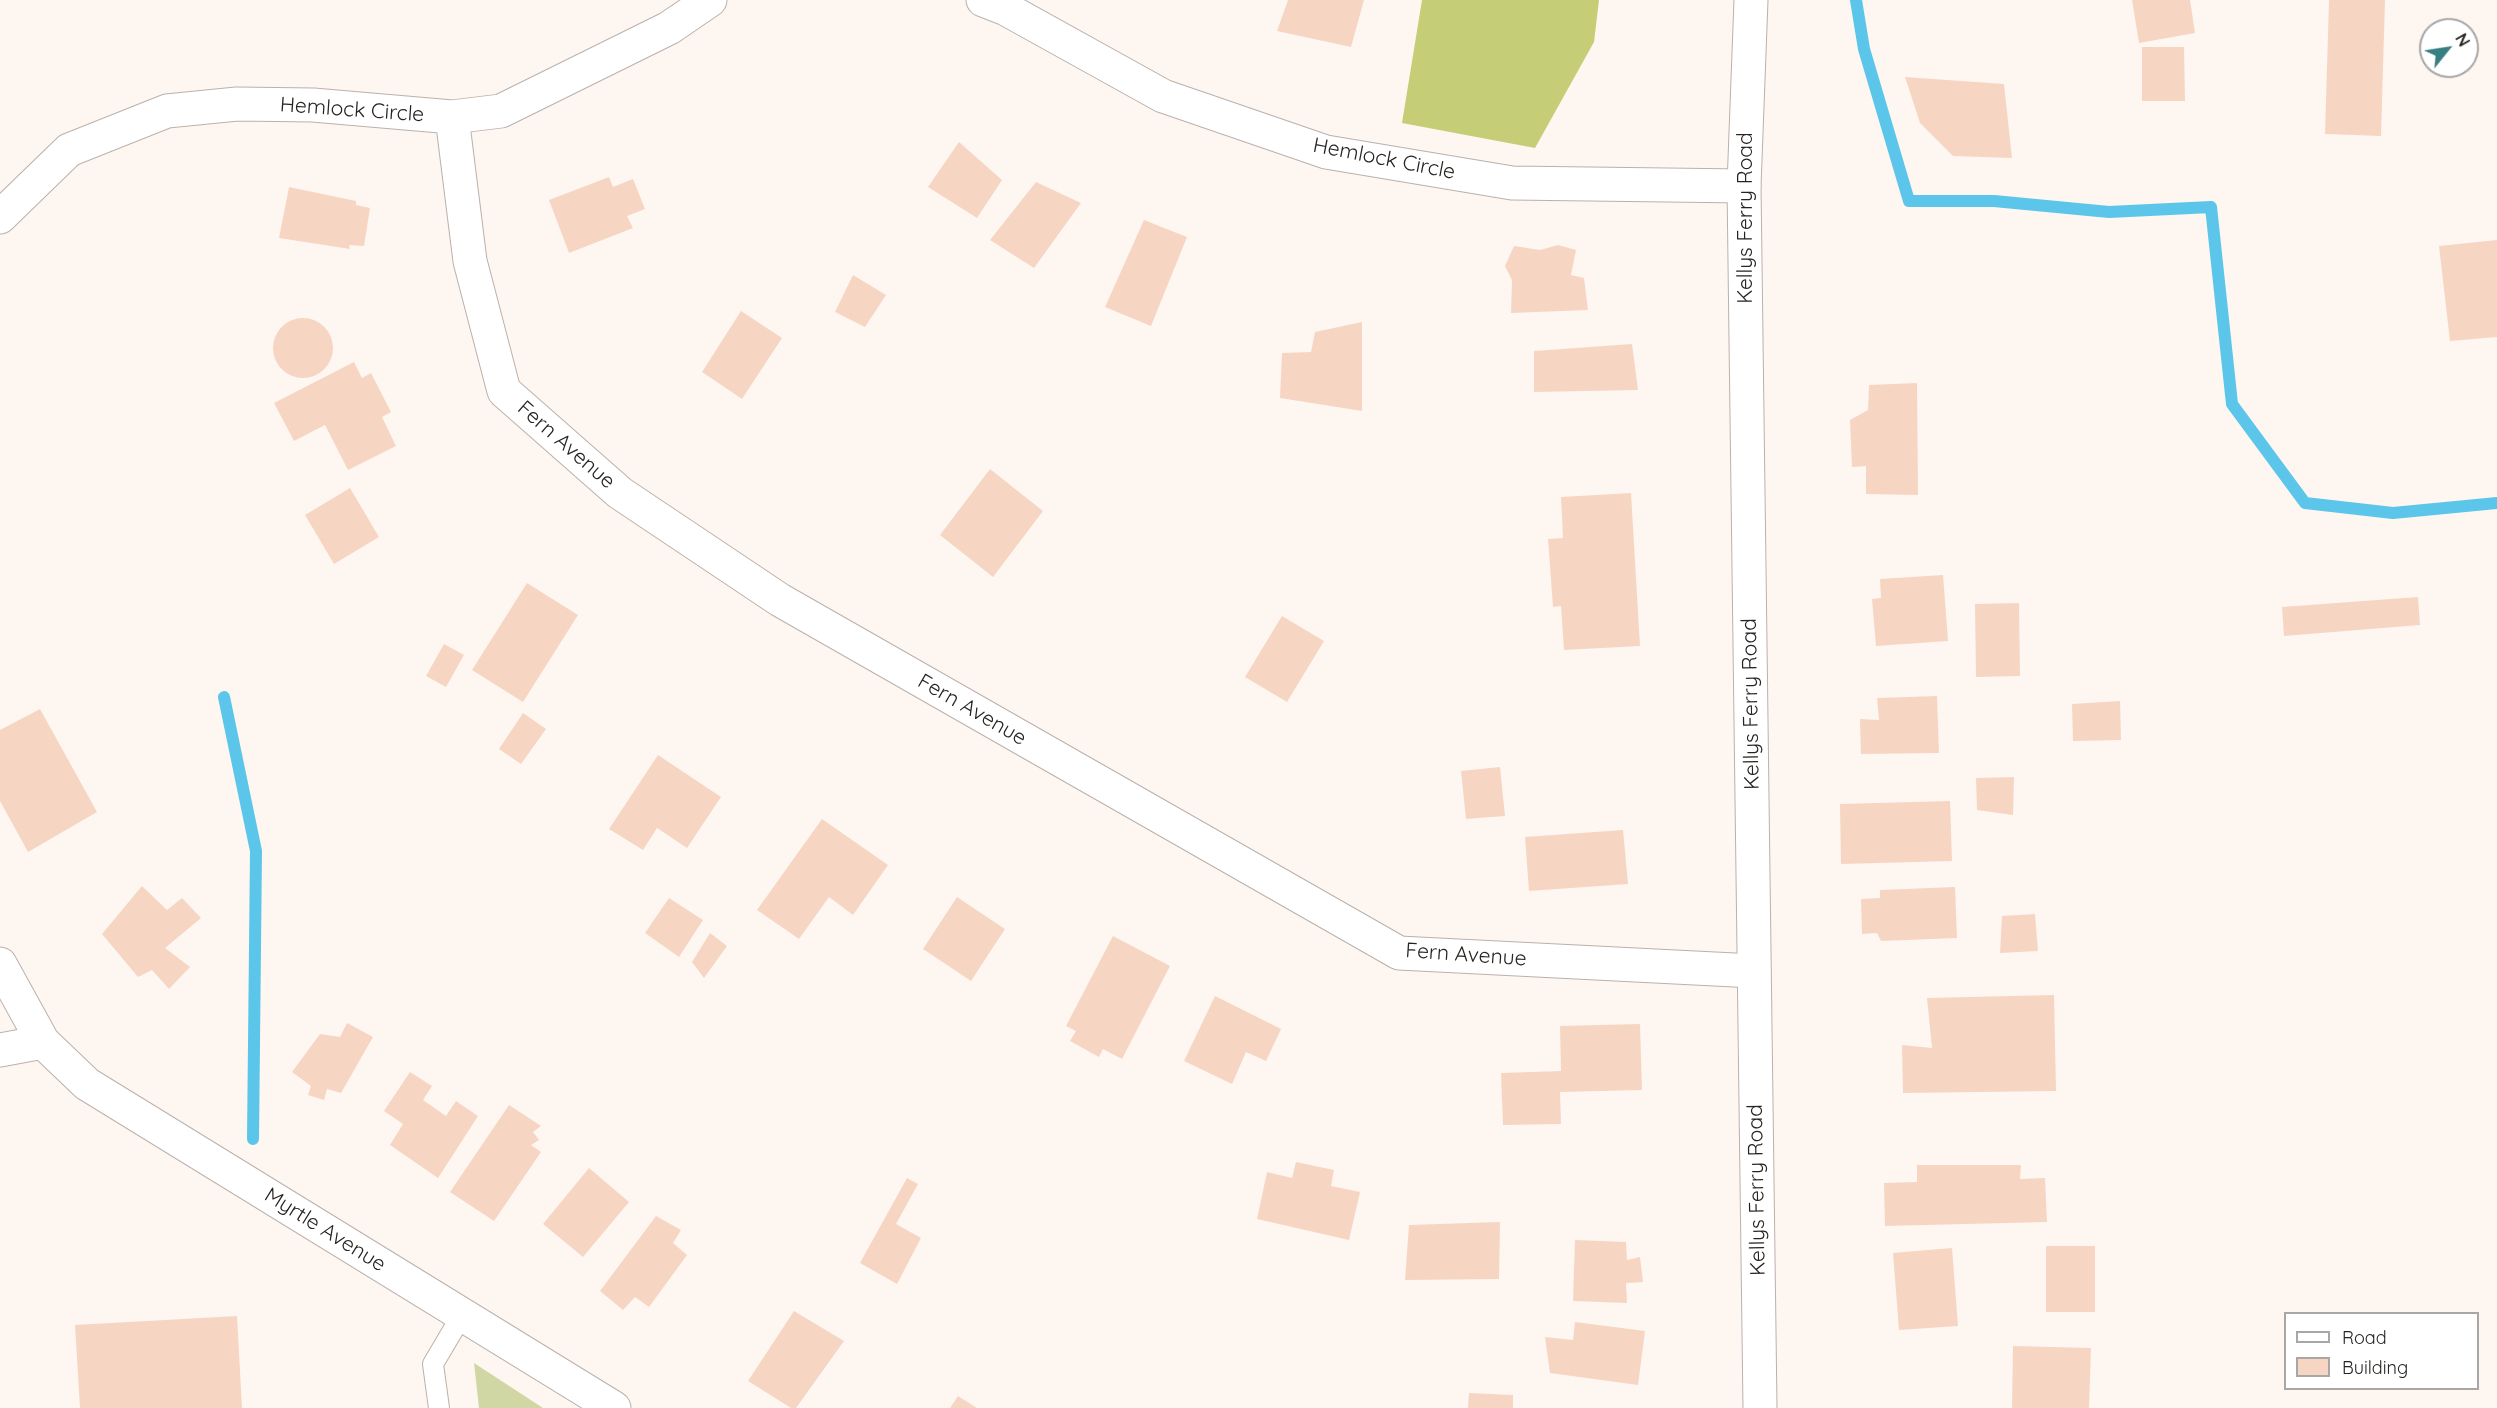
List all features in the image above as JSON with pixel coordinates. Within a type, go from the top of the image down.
[{"type":"street","name":"Hemlock Circle","points":[[0,217],[69,150],[167,111],[237,104],[313,105],[452,117],[501,111],[669,28],[710,0]]},
{"type":"street","name":"Kellys Ferry Road","points":[[1751,0],[1744,186],[1760,1408]]},
{"type":"street","name":"Hemlock Circle","points":[[1000,3],[1163,96],[1326,152],[1512,183],[1744,186]]},
{"type":"street","name":"Fern Avenue","points":[[452,117],[470,261],[504,391],[620,493],[780,600],[1399,953],[1754,971]]},
{"type":"street","name":"Myrtle Avenue","points":[[0,964],[43,1042],[87,1084],[614,1408]]},
{"type":"street","points":[[0,1050],[43,1042]]},
{"type":"lane","points":[[439,1408],[433,1364],[462,1315]]},
{"type":"green space","points":[[1422,0],[1599,0],[1594,42],[1535,148],[1402,123]]},
{"type":"green space","points":[[474,1363],[543,1408],[479,1408]]},
{"type":"building","points":[[1288,0],[1364,0],[1351,47],[1277,31]]},
{"type":"building","points":[[2132,0],[2190,0],[2195,33],[2139,43]]},
{"type":"building","points":[[2329,0],[2385,0],[2381,136],[2325,134]]},
{"type":"building","points":[[2142,47],[2184,47],[2185,101],[2142,101]]},
{"type":"building","points":[[1905,77],[2004,84],[2012,158],[1953,156],[1920,123]]},
{"type":"building","points":[[959,142],[1002,180],[977,218],[928,187]]},
{"type":"building","points":[[609,177],[613,187],[633,179],[645,209],[627,216],[633,228],[569,253],[549,200]]},
{"type":"building","points":[[1036,182],[1081,203],[1034,268],[990,240]]},
{"type":"building","points":[[289,187],[356,201],[356,205],[370,208],[364,246],[349,245],[350,249],[279,238]]},
{"type":"building","points":[[1144,220],[1187,237],[1151,326],[1105,307]]},
{"type":"building","points":[[2497,240],[2497,337],[2450,341],[2439,246]]},
{"type":"building","points":[[1558,245],[1576,250],[1571,275],[1584,278],[1588,310],[1511,313],[1512,280],[1505,266],[1514,246],[1540,250]]},
{"type":"building","points":[[853,275],[886,295],[865,327],[835,312]]},
{"type":"building","points":[[741,311],[782,338],[742,399],[702,372]]},
{"type":"building","points":[[303,318],[324,327],[333,348],[324,369],[303,378],[282,369],[273,348],[282,327]]},
{"type":"building","points":[[1362,322],[1362,411],[1280,398],[1282,353],[1311,352],[1315,332]]},
{"type":"building","points":[[1632,344],[1638,390],[1534,392],[1534,351]]},
{"type":"building","points":[[354,362],[362,378],[371,373],[391,412],[382,417],[396,446],[348,470],[325,425],[294,441],[274,403]]},
{"type":"building","points":[[1917,383],[1918,495],[1866,494],[1866,466],[1852,467],[1850,420],[1868,410],[1869,385]]},
{"type":"building","points":[[990,469],[1043,511],[993,577],[940,535]]},
{"type":"building","points":[[350,488],[379,537],[334,564],[305,515]]},
{"type":"building","points":[[1631,493],[1640,646],[1564,650],[1561,606],[1553,607],[1548,539],[1563,538],[1561,497]]},
{"type":"building","points":[[1943,575],[1948,641],[1876,646],[1872,599],[1881,598],[1880,579]]},
{"type":"building","points":[[527,583],[578,615],[523,702],[472,670]]},
{"type":"building","points":[[2418,597],[2420,625],[2284,636],[2282,607]]},
{"type":"building","points":[[2019,603],[2020,676],[1976,677],[1975,604]]},
{"type":"building","points":[[1282,616],[1324,641],[1287,702],[1245,677]]},
{"type":"building","points":[[444,644],[464,655],[446,687],[426,676]]},
{"type":"building","points":[[1937,696],[1939,753],[1861,754],[1860,719],[1879,720],[1877,698]]},
{"type":"building","points":[[2120,701],[2121,740],[2073,741],[2072,704]]},
{"type":"building","points":[[40,709],[97,812],[28,852],[0,801],[0,730]]},
{"type":"building","points":[[523,713],[546,729],[521,764],[499,749]]},
{"type":"building","points":[[658,755],[721,797],[687,848],[657,828],[643,850],[609,829]]},
{"type":"building","points":[[1500,767],[1505,816],[1466,819],[1461,771]]},
{"type":"building","points":[[2014,777],[2013,815],[1977,810],[1976,778]]},
{"type":"building","points":[[1950,801],[1952,861],[1841,864],[1840,804]]},
{"type":"building","points":[[822,819],[888,865],[853,915],[829,897],[799,939],[757,910]]},
{"type":"building","points":[[1623,830],[1628,884],[1529,891],[1525,837]]},
{"type":"building","points":[[142,886],[167,910],[182,898],[201,918],[165,948],[190,967],[169,989],[152,970],[138,977],[102,934]]},
{"type":"building","points":[[1955,887],[1957,938],[1881,941],[1877,933],[1862,934],[1861,899],[1880,898],[1880,890]]},
{"type":"building","points":[[957,897],[1005,929],[971,981],[923,949]]},
{"type":"building","points":[[669,898],[703,920],[679,957],[645,933]]},
{"type":"building","points":[[2035,914],[2038,951],[2000,953],[2002,916]]},
{"type":"building","points":[[710,933],[727,946],[704,978],[692,962]]},
{"type":"building","points":[[1113,936],[1170,966],[1122,1059],[1103,1049],[1099,1057],[1070,1041],[1076,1031],[1066,1026]]},
{"type":"building","points":[[2054,995],[2056,1091],[1903,1093],[1902,1045],[1932,1048],[1927,998]]},
{"type":"building","points":[[1215,996],[1281,1029],[1266,1061],[1246,1052],[1232,1084],[1184,1061]]},
{"type":"building","points":[[347,1023],[373,1037],[341,1093],[327,1089],[324,1100],[308,1095],[311,1086],[292,1072],[320,1034],[340,1037]]},
{"type":"building","points":[[1640,1024],[1642,1090],[1560,1092],[1561,1124],[1503,1125],[1501,1073],[1561,1071],[1560,1026]]},
{"type":"building","points":[[410,1072],[432,1086],[423,1100],[446,1116],[456,1101],[478,1116],[438,1178],[390,1145],[403,1124],[384,1111]]},
{"type":"building","points":[[509,1105],[541,1126],[533,1132],[539,1140],[531,1145],[541,1152],[494,1221],[450,1192]]},
{"type":"building","points":[[1296,1162],[1334,1170],[1331,1186],[1360,1192],[1349,1240],[1257,1219],[1267,1172],[1292,1178]]},
{"type":"building","points":[[1917,1165],[2021,1165],[2020,1179],[2045,1178],[2047,1222],[1885,1226],[1884,1183],[1917,1182]]},
{"type":"building","points":[[589,1168],[629,1202],[583,1257],[543,1224]]},
{"type":"building","points":[[907,1178],[918,1184],[896,1224],[921,1238],[897,1284],[860,1263]]},
{"type":"building","points":[[656,1216],[681,1230],[673,1243],[687,1255],[649,1307],[635,1297],[623,1310],[600,1291]]},
{"type":"building","points":[[1500,1222],[1499,1279],[1405,1280],[1409,1225]]},
{"type":"building","points":[[1575,1240],[1626,1242],[1627,1260],[1640,1257],[1643,1282],[1626,1283],[1627,1303],[1573,1301]]},
{"type":"building","points":[[2046,1246],[2095,1246],[2095,1312],[2046,1312]]},
{"type":"building","points":[[1952,1248],[1958,1326],[1899,1330],[1893,1253]]},
{"type":"building","points":[[794,1311],[844,1341],[796,1408],[791,1408],[748,1381]]},
{"type":"building","points":[[237,1316],[242,1408],[80,1408],[75,1325]]},
{"type":"building","points":[[1575,1322],[1645,1331],[1638,1385],[1550,1373],[1545,1337],[1573,1340]]},
{"type":"building","points":[[2013,1346],[2091,1348],[2089,1408],[2012,1408]]},
{"type":"building","points":[[1469,1393],[1513,1395],[1513,1408],[1468,1408]]},
{"type":"building","points":[[958,1396],[977,1408],[950,1408]]},
{"type":"waterway","points":[[1856,0],[1864,49],[1909,201],[1994,201],[2109,212],[2211,207],[2232,404],[2305,503],[2393,513],[2497,503]]},
{"type":"waterway","points":[[224,697],[256,851],[253,1139]]}]
